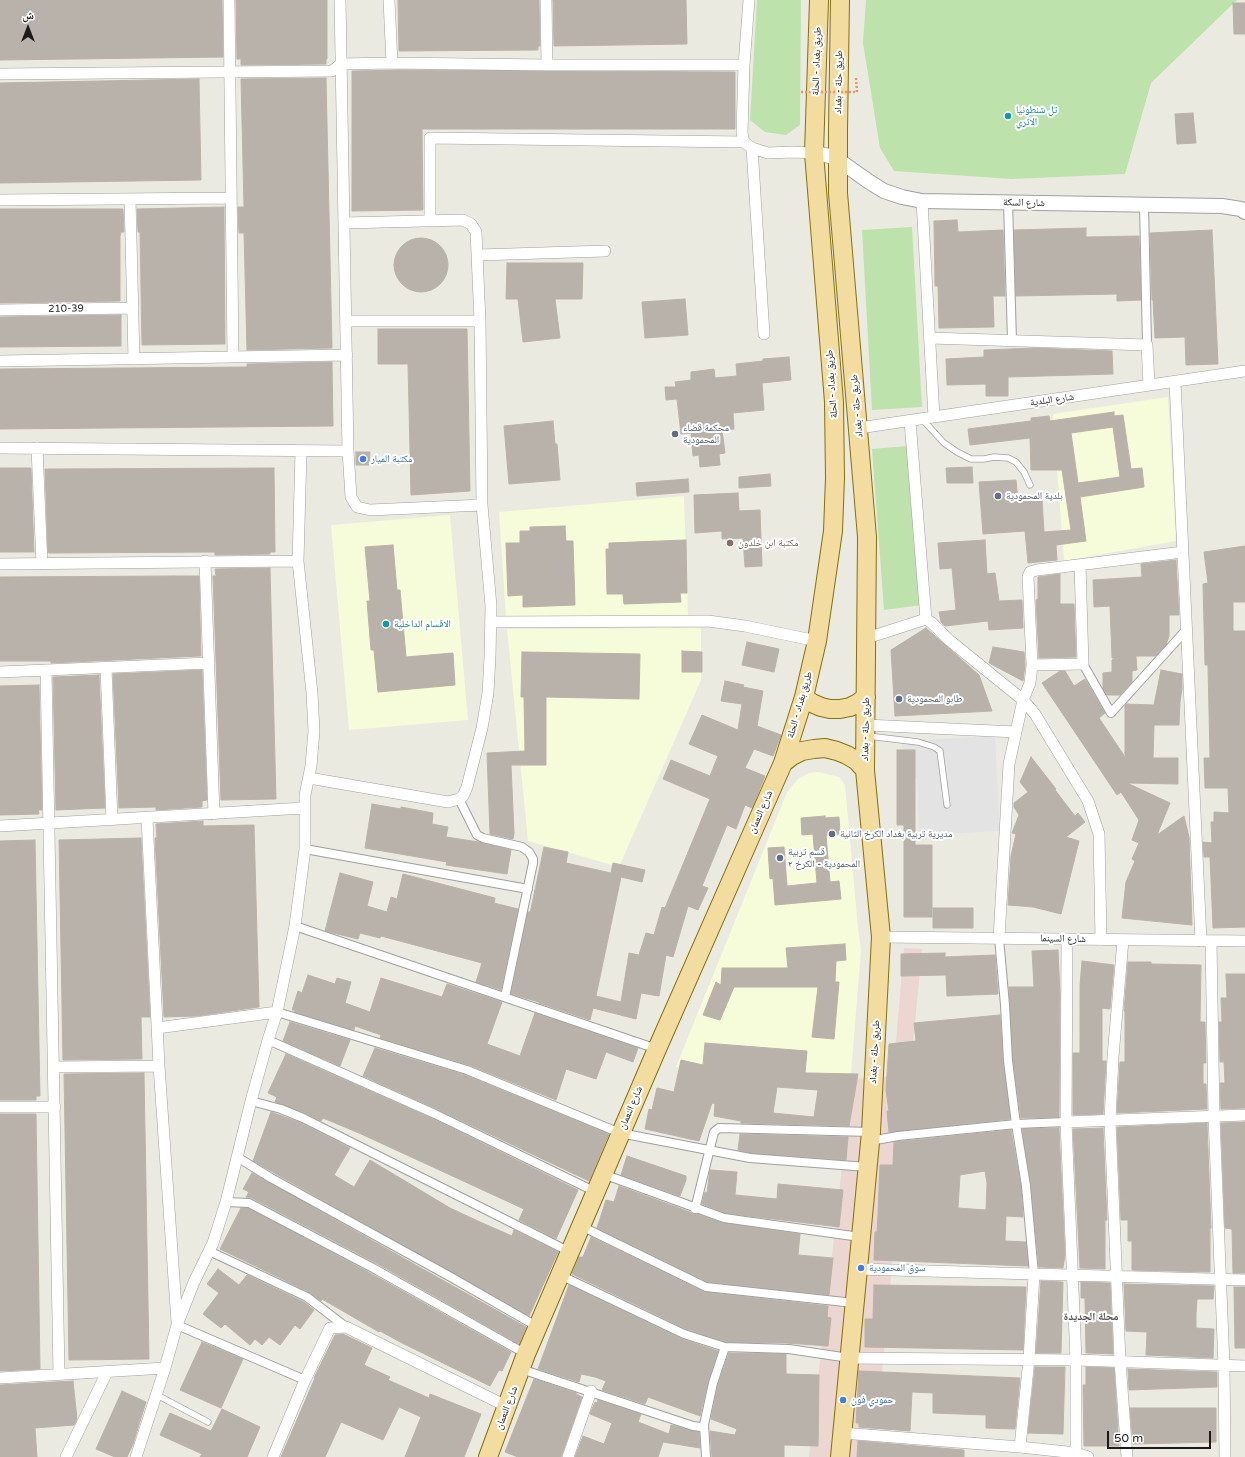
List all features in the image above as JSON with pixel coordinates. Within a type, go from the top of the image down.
[{"type":"main road","name":"طريق بغداد - الحلة","points":[[783,763],[804,697],[818,641],[833,531],[835,478],[834,402],[814,153],[820,0]]},
{"type":"main road","name":"طريق حلة - بغداد","points":[[840,0],[837,159],[838,193],[867,537],[865,770],[881,937],[870,1137],[840,1457]]},
{"type":"main road","points":[[804,697],[812,703],[830,709],[850,707],[866,697]]},
{"type":"main road","points":[[783,763],[792,756],[802,752],[826,748],[848,755],[857,761],[865,770]]},
{"type":"main road","name":"شارع النعمان","points":[[488,1457],[524,1362],[620,1133],[783,763]]},
{"type":"street","points":[[229,0],[233,357]]},
{"type":"street","points":[[340,0],[348,451],[351,497],[357,507],[370,510],[482,505]]},
{"type":"street","points":[[390,0],[392,63]]},
{"type":"street","points":[[546,0],[547,65]]},
{"type":"street","points":[[749,0],[744,65],[742,133],[748,145],[764,334]]},
{"type":"street","points":[[0,74],[332,71],[341,64],[392,63],[744,65]]},
{"type":"street","points":[[430,221],[430,138],[748,145],[768,153],[814,153]]},
{"type":"street","name":"شارع السكة","points":[[814,153],[837,159],[884,191],[902,198],[922,201],[1222,206],[1241,209],[1245,212]]},
{"type":"street","points":[[0,200],[231,198]]},
{"type":"street","points":[[130,199],[134,358]]},
{"type":"street","points":[[922,201],[934,417]]},
{"type":"street","points":[[1008,202],[1012,341]]},
{"type":"street","points":[[1144,205],[1148,385]]},
{"type":"street","points":[[309,778],[448,802],[459,799],[463,796],[467,787],[488,693],[491,622],[482,505],[480,321],[476,232],[471,224],[463,220],[344,223]]},
{"type":"street","points":[[478,255],[605,251]]},
{"type":"street","name":"210-39","points":[[0,310],[133,308]]},
{"type":"street","points":[[346,321],[480,321]]},
{"type":"street","points":[[930,338],[1147,345]]},
{"type":"street","points":[[0,361],[347,355]]},
{"type":"street","name":"شارع البلدية","points":[[859,428],[1245,371]]},
{"type":"street","points":[[1175,382],[1186,629],[1206,941],[1224,1366],[1225,1457]]},
{"type":"street","points":[[910,421],[926,619]]},
{"type":"street","points":[[0,448],[348,451]]},
{"type":"street","points":[[37,448],[42,564]]},
{"type":"street","points":[[136,1457],[166,1368],[177,1325],[194,1282],[209,1251],[226,1202],[251,1101],[268,1040],[278,1012],[295,926],[305,849],[304,808],[313,749],[314,712],[298,561],[302,451]]},
{"type":"street","points":[[1020,1447],[1029,1359],[1034,1274],[1026,1186],[1008,1061],[1000,938],[1009,764],[1023,700],[1030,682],[1032,665],[1028,577],[1030,572],[1037,570],[1183,552]]},
{"type":"street","points":[[0,564],[298,561]]},
{"type":"street","points":[[205,562],[214,814]]},
{"type":"street","points":[[1080,565],[1083,664],[1111,713],[1186,629]]},
{"type":"street","points":[[867,638],[926,619]]},
{"type":"street","points":[[926,619],[949,640],[1023,700],[1035,714],[1088,800],[1099,834],[1101,940]]},
{"type":"street","points":[[491,622],[708,621],[745,626],[818,641]]},
{"type":"street","points":[[0,672],[209,663]]},
{"type":"street","points":[[1032,665],[1083,664]]},
{"type":"street","points":[[106,668],[112,820]]},
{"type":"street","points":[[46,670],[59,1374]]},
{"type":"street","points":[[866,730],[1016,732]]},
{"type":"street","points":[[459,799],[477,836],[520,846],[529,852],[533,863],[505,998]]},
{"type":"street","points":[[0,826],[304,808]]},
{"type":"street","points":[[147,818],[159,1066],[177,1325]]},
{"type":"street","points":[[305,849],[528,889]]},
{"type":"street","points":[[295,926],[656,1049]]},
{"type":"street","name":"شارع السينما","points":[[881,937],[1245,941]]},
{"type":"street","points":[[1067,939],[1066,1122],[1071,1275],[1076,1360],[1076,1453]]},
{"type":"street","points":[[1123,940],[1113,1057],[1110,1120],[1120,1362],[1127,1457]]},
{"type":"street","points":[[157,1028],[278,1012],[467,1070],[620,1133],[750,1158],[867,1167]]},
{"type":"street","points":[[268,1040],[435,1114],[596,1192]]},
{"type":"street","points":[[54,1067],[159,1066]]},
{"type":"street","points":[[251,1101],[281,1109],[303,1118],[570,1252]]},
{"type":"street","points":[[0,1107],[55,1107]]},
{"type":"street","points":[[695,1208],[714,1132],[719,1128],[870,1137],[898,1136],[1016,1124],[1245,1116]]},
{"type":"street","points":[[237,1157],[271,1178],[449,1276],[538,1328]]},
{"type":"street","points":[[603,1174],[724,1218],[860,1237]]},
{"type":"street","points":[[226,1202],[249,1203],[373,1268],[524,1362],[591,1391],[693,1426],[701,1427],[704,1425]]},
{"type":"street","points":[[581,1226],[706,1287],[854,1303]]},
{"type":"street","points":[[209,1251],[306,1297],[346,1328],[508,1407]]},
{"type":"street","points":[[857,1269],[1245,1280]]},
{"type":"street","points":[[560,1275],[684,1334],[725,1347],[782,1349],[849,1358],[1029,1359],[1245,1366]]},
{"type":"street","points":[[177,1325],[305,1380]]},
{"type":"street","points":[[273,1457],[305,1380],[330,1328],[346,1328]]},
{"type":"street","points":[[706,1457],[704,1425],[713,1383],[725,1347]]},
{"type":"street","points":[[0,1378],[166,1368]]},
{"type":"street","points":[[66,1457],[107,1372]]},
{"type":"street","points":[[568,1457],[591,1391]]},
{"type":"street","points":[[842,1433],[1020,1447],[1076,1453],[1088,1457]]},
{"type":"lane","points":[[921,419],[944,443],[971,459],[994,457],[1008,458],[1016,462],[1024,472],[1030,485]]},
{"type":"lane","points":[[866,730],[918,742],[934,747],[940,752],[947,805]]},
{"type":"lane","points":[[157,1395],[208,1422]]},
{"type":"path","points":[[801,92],[857,92],[856,75]]},
{"type":"shaded area","points":[[1168,397],[1176,541],[1064,561],[1053,414]]},
{"type":"shaded area","points":[[684,496],[688,615],[506,618],[499,512]]},
{"type":"shaded area","points":[[450,515],[468,720],[349,730],[331,525]]},
{"type":"shaded area","points":[[701,628],[701,680],[619,867],[528,841],[507,629]]},
{"type":"shaded area","points":[[995,736],[1000,831],[919,835],[917,778],[904,777],[902,741]]},
{"type":"shaded area","points":[[819,772],[839,777],[845,785],[861,950],[851,1074],[676,1067],[787,792],[798,779],[809,773]]},
{"type":"shaded area","name":"سوق المحمودية","points":[[904,948],[922,949],[874,1457],[809,1457],[852,1079],[893,1076]]},
{"type":"green space","points":[[757,0],[801,0],[800,125],[786,135],[765,132],[750,120]]},
{"type":"green space","name":"تل شنطونيا الاثري","points":[[866,0],[1237,0],[1151,83],[1125,174],[1012,179],[894,171],[880,148],[863,43]]},
{"type":"green space","points":[[912,227],[922,407],[872,410],[862,230]]},
{"type":"green space","points":[[907,446],[922,605],[884,610],[872,449]]},
{"type":"building","points":[[0,0],[222,0],[223,57],[0,60]]},
{"type":"building","points":[[236,0],[327,0],[326,64],[241,65],[241,59],[237,59]]},
{"type":"building","points":[[398,0],[539,0],[540,46],[538,46],[538,50],[399,51]]},
{"type":"building","points":[[553,0],[686,0],[687,44],[554,46]]},
{"type":"building","points":[[1233,3],[1245,3],[1245,34],[1234,34]]},
{"type":"building","points":[[352,71],[735,72],[735,129],[422,129],[423,210],[352,211]]},
{"type":"building","points":[[326,78],[332,348],[247,350],[244,233],[239,233],[238,207],[244,207],[241,79]]},
{"type":"building","points":[[199,79],[201,180],[0,183],[0,83]]},
{"type":"building","points":[[1193,113],[1196,143],[1177,144],[1175,114]]},
{"type":"building","points":[[224,207],[225,344],[142,345],[140,232],[138,232],[137,209]]},
{"type":"building","points":[[0,209],[123,209],[124,232],[121,232],[120,236],[120,301],[0,303]]},
{"type":"building","points":[[957,220],[958,232],[1003,230],[1005,296],[993,296],[994,327],[939,328],[938,286],[935,286],[934,221]]},
{"type":"building","points":[[1086,228],[1086,237],[1139,236],[1141,300],[1117,301],[1117,294],[1016,296],[1014,230]]},
{"type":"building","points":[[1212,230],[1218,364],[1186,365],[1185,337],[1155,338],[1150,233]]},
{"type":"building","points":[[416,238],[426,238],[440,246],[446,255],[448,265],[446,275],[440,284],[426,292],[416,292],[406,287],[399,280],[394,270],[394,260],[399,250],[406,243]]},
{"type":"building","points":[[507,263],[583,263],[582,299],[555,299],[560,338],[523,342],[518,299],[506,299]]},
{"type":"building","points":[[685,299],[688,335],[645,338],[642,302]]},
{"type":"building","points":[[121,315],[121,346],[0,347],[0,317]]},
{"type":"building","points":[[378,329],[467,329],[470,491],[411,495],[408,364],[378,364]]},
{"type":"building","points":[[1034,348],[1112,351],[1113,374],[1008,377],[1008,396],[986,396],[986,384],[947,385],[946,359],[984,357],[984,350]]},
{"type":"building","points":[[789,357],[791,380],[762,383],[764,410],[733,413],[734,429],[722,430],[725,453],[719,454],[720,465],[700,467],[699,455],[693,456],[691,433],[681,434],[677,399],[666,400],[665,387],[676,387],[675,382],[691,380],[691,372],[714,369],[715,378],[737,376],[736,364],[763,361],[763,359]]},
{"type":"building","points":[[332,362],[333,426],[0,429],[0,369],[247,367],[247,364]]},
{"type":"building","points":[[1114,412],[1114,416],[1123,415],[1131,469],[1142,468],[1144,487],[1080,497],[1086,541],[1056,545],[1057,560],[1028,563],[1025,531],[983,534],[979,482],[1016,480],[1018,502],[1042,500],[1044,532],[1071,530],[1062,470],[1031,470],[1030,438],[970,445],[968,429],[1031,421],[1031,418],[1049,416],[1050,421]],"holes":[[[1113,427],[1120,477],[1078,483],[1071,433]]]},
{"type":"building","points":[[553,421],[555,444],[557,444],[560,480],[509,484],[504,426]]},
{"type":"building","name":"مكتبة الميار","points":[[356,452],[370,452],[369,465],[356,465]]},
{"type":"building","points":[[972,467],[973,483],[947,483],[946,468]]},
{"type":"building","points":[[0,468],[31,468],[34,552],[0,552]]},
{"type":"building","points":[[274,468],[275,552],[270,552],[270,554],[215,555],[215,552],[48,552],[45,469]]},
{"type":"building","points":[[770,474],[771,486],[739,488],[739,477]]},
{"type":"building","points":[[688,479],[689,492],[637,496],[636,483]]},
{"type":"building","points":[[738,493],[739,511],[760,510],[762,566],[745,567],[743,538],[722,539],[722,531],[695,533],[694,495]]},
{"type":"building","points":[[565,526],[566,541],[573,541],[575,605],[523,607],[523,595],[508,596],[506,543],[520,543],[520,531],[530,531],[530,527]]},
{"type":"building","points":[[686,540],[687,593],[680,593],[681,602],[624,604],[623,594],[607,594],[606,549],[609,549],[609,543]]},
{"type":"building","points":[[985,540],[987,574],[995,573],[999,601],[1022,600],[1023,628],[989,630],[988,621],[945,626],[941,622],[939,612],[956,610],[952,568],[940,569],[938,543]]},
{"type":"building","name":"الاقسام الداخلية","points":[[393,545],[397,590],[400,590],[406,657],[453,653],[455,685],[378,692],[374,650],[371,650],[367,601],[370,601],[365,547]]},
{"type":"building","points":[[1245,546],[1245,602],[1233,602],[1233,631],[1245,631],[1245,927],[1213,928],[1210,857],[1204,857],[1203,842],[1212,843],[1211,822],[1214,822],[1214,812],[1229,813],[1228,788],[1205,788],[1204,758],[1210,758],[1208,665],[1205,665],[1203,584],[1208,583],[1204,552]]},
{"type":"building","points":[[1176,560],[1179,615],[1169,615],[1169,636],[1166,645],[1156,656],[1136,656],[1137,670],[1132,671],[1132,682],[1120,695],[1107,695],[1103,689],[1103,673],[1112,672],[1112,660],[1115,658],[1112,658],[1110,606],[1094,607],[1093,580],[1142,577],[1141,564]]},
{"type":"building","points":[[270,568],[276,799],[221,800],[213,576],[216,576],[215,569]]},
{"type":"building","points":[[1060,574],[1060,604],[1074,604],[1076,657],[1039,658],[1036,600],[1038,599],[1038,577]]},
{"type":"building","points":[[199,576],[201,656],[51,663],[51,661],[0,661],[0,577]]},
{"type":"building","points":[[926,628],[979,675],[992,711],[895,716],[891,650]]},
{"type":"building","points":[[747,642],[779,649],[774,672],[742,665]]},
{"type":"building","points":[[993,647],[1024,652],[1025,665],[1023,681],[989,663]]},
{"type":"building","points":[[682,651],[702,652],[702,672],[682,672]]},
{"type":"building","points":[[522,652],[640,654],[639,699],[546,697],[546,765],[511,765],[513,839],[490,834],[487,753],[525,751],[524,697],[521,697]]},
{"type":"building","points":[[202,670],[207,800],[202,801],[202,807],[156,810],[156,807],[119,808],[113,674]]},
{"type":"building","points":[[1161,670],[1182,674],[1179,725],[1154,725],[1153,758],[1178,758],[1178,784],[1127,783],[1170,803],[1157,835],[1184,816],[1189,837],[1192,925],[1122,918],[1126,882],[1135,861],[1132,859],[1139,843],[1132,840],[1139,820],[1121,792],[1117,795],[1042,683],[1060,671],[1065,671],[1074,686],[1085,679],[1105,713],[1099,718],[1125,757],[1125,706],[1126,704],[1154,705]]},
{"type":"building","points":[[99,675],[105,808],[56,810],[53,677]]},
{"type":"building","points":[[725,681],[744,685],[743,687],[763,691],[757,726],[781,735],[773,756],[754,749],[745,768],[765,776],[752,808],[745,805],[736,829],[727,825],[702,886],[708,888],[698,910],[688,906],[673,957],[666,955],[659,996],[641,993],[636,1019],[593,1008],[590,1020],[511,994],[528,912],[530,912],[531,909],[544,847],[568,852],[566,863],[611,873],[613,863],[645,870],[642,882],[621,877],[596,996],[621,1002],[629,953],[639,955],[646,933],[654,935],[662,907],[665,908],[710,799],[663,779],[671,760],[710,776],[718,756],[689,744],[702,715],[738,730],[742,704],[721,701]]},
{"type":"building","points":[[39,685],[42,810],[38,810],[39,814],[0,815],[0,686]]},
{"type":"building","points":[[897,750],[915,750],[915,845],[932,845],[932,917],[904,917],[904,825],[897,825]]},
{"type":"building","points":[[1031,757],[1075,816],[1078,813],[1085,822],[1066,837],[1079,841],[1061,914],[1033,907],[1008,905],[1011,856],[1016,834],[1012,833],[1019,815],[1014,807],[1014,803],[1028,792],[1020,782]]},
{"type":"building","points":[[372,804],[401,809],[401,807],[433,813],[432,824],[448,827],[446,837],[479,842],[511,850],[507,874],[446,865],[447,862],[365,848]]},
{"type":"building","points":[[825,816],[825,818],[839,817],[840,834],[826,835],[830,882],[839,881],[841,899],[775,905],[773,878],[770,879],[768,848],[784,847],[787,886],[817,883],[813,834],[802,835],[801,818]]},
{"type":"building","points":[[203,821],[203,826],[254,825],[259,1007],[197,1016],[164,1017],[155,838],[157,838],[156,824]]},
{"type":"building","points":[[141,838],[150,1017],[141,1017],[142,1059],[63,1060],[59,840]]},
{"type":"building","points":[[35,840],[40,1096],[36,1096],[36,1100],[0,1100],[0,841]]},
{"type":"building","points":[[340,873],[373,882],[367,906],[387,912],[391,897],[397,899],[403,874],[495,898],[494,903],[518,909],[501,990],[476,982],[482,963],[381,936],[380,938],[360,933],[358,939],[325,931]]},
{"type":"building","points":[[933,908],[973,908],[973,928],[933,928]]},
{"type":"building","points":[[845,944],[846,960],[836,961],[835,982],[839,982],[834,1039],[812,1037],[818,987],[734,987],[720,1020],[703,1015],[716,982],[721,985],[722,968],[788,968],[786,948]]},
{"type":"building","points":[[1058,950],[1060,995],[1059,1117],[1021,1118],[1013,1061],[1009,987],[1034,987],[1032,951]]},
{"type":"building","points":[[945,953],[945,957],[995,955],[998,994],[947,996],[946,975],[901,976],[901,954]]},
{"type":"building","points":[[1082,961],[1114,965],[1110,1009],[1102,1008],[1102,1061],[1106,1061],[1103,1114],[1073,1115],[1073,1053],[1080,1053],[1080,985]]},
{"type":"building","points":[[1128,962],[1201,965],[1200,1022],[1205,1022],[1206,1063],[1203,1063],[1203,1084],[1206,1084],[1207,1109],[1117,1113],[1120,1062],[1125,1062],[1124,1011]]},
{"type":"building","points":[[1226,974],[1245,974],[1245,1108],[1221,1109],[1220,1083],[1225,1083],[1224,1062],[1220,1062],[1219,1022],[1222,1022],[1221,998],[1227,998]]},
{"type":"building","points":[[308,975],[335,984],[337,978],[351,982],[345,1003],[370,1012],[381,978],[442,997],[447,984],[502,1002],[487,1044],[520,1056],[535,1013],[638,1048],[633,1062],[606,1052],[596,1079],[566,1069],[556,1100],[469,1065],[380,1038],[381,1035],[355,1026],[354,1030],[294,1012],[295,1010],[292,1010],[298,991],[302,993]]},
{"type":"building","points":[[1000,1015],[1003,1062],[1010,1119],[889,1132],[887,1111],[889,1111],[886,1090],[889,1044],[916,1041],[914,1023]]},
{"type":"building","points":[[290,1022],[350,1040],[340,1066],[283,1041]]},
{"type":"building","points":[[705,1043],[807,1051],[805,1073],[858,1074],[849,1126],[741,1123],[741,1121],[714,1116],[715,1104],[712,1103],[699,1141],[645,1129],[649,1109],[652,1110],[657,1088],[674,1092],[681,1060],[703,1065]],"holes":[[[777,1087],[818,1090],[814,1117],[773,1113]]]},
{"type":"building","points":[[375,1048],[465,1075],[609,1134],[589,1181],[437,1109],[363,1076]]},
{"type":"building","points":[[286,1054],[433,1119],[578,1190],[556,1239],[519,1220],[524,1209],[359,1133],[323,1118],[321,1121],[305,1113],[275,1102],[277,1097],[268,1093]]},
{"type":"building","points":[[144,1073],[149,1359],[69,1360],[64,1074]]},
{"type":"building","points":[[271,1112],[301,1123],[350,1148],[334,1175],[354,1187],[370,1160],[450,1208],[512,1236],[514,1230],[558,1252],[529,1316],[253,1161]]},
{"type":"building","points":[[0,1114],[36,1114],[40,1369],[0,1371]]},
{"type":"building","points":[[1245,1122],[1245,1273],[1233,1273],[1232,1229],[1225,1228],[1221,1123]]},
{"type":"building","points":[[1207,1123],[1211,1228],[1210,1272],[1132,1270],[1132,1241],[1128,1241],[1128,1220],[1121,1220],[1117,1127]]},
{"type":"building","points":[[1059,1128],[1065,1255],[1063,1268],[1039,1267],[1031,1186],[1022,1129]]},
{"type":"building","points":[[1103,1128],[1107,1220],[1105,1220],[1105,1269],[1080,1268],[1073,1129]]},
{"type":"building","points":[[1011,1130],[1021,1187],[1023,1217],[1006,1216],[1005,1241],[1026,1242],[1028,1266],[874,1260],[875,1232],[877,1232],[880,1165],[893,1165],[894,1142]],"holes":[[[985,1171],[987,1183],[986,1210],[958,1208],[960,1175]]]},
{"type":"building","points":[[740,1134],[848,1137],[846,1160],[751,1153],[738,1150]]},
{"type":"building","points":[[627,1156],[686,1176],[680,1196],[621,1175]]},
{"type":"building","points":[[710,1170],[737,1172],[735,1195],[777,1199],[778,1184],[843,1190],[839,1227],[725,1213],[702,1204],[705,1192],[707,1193]]},
{"type":"building","points":[[252,1173],[526,1327],[519,1344],[376,1263],[252,1198],[246,1197],[249,1192],[243,1189]]},
{"type":"building","points":[[619,1186],[693,1214],[722,1223],[800,1234],[798,1255],[833,1258],[829,1295],[708,1282],[597,1228],[606,1200],[614,1202]]},
{"type":"building","points":[[241,1208],[248,1208],[370,1273],[511,1352],[502,1371],[499,1370],[490,1386],[380,1331],[379,1332],[322,1299],[321,1301],[309,1292],[220,1249]]},
{"type":"building","points":[[591,1237],[704,1292],[828,1306],[827,1317],[831,1318],[828,1346],[786,1343],[726,1342],[686,1329],[572,1274],[579,1257],[583,1257]]},
{"type":"building","points":[[218,1269],[239,1285],[247,1275],[304,1302],[314,1310],[300,1329],[295,1325],[280,1345],[269,1337],[262,1345],[255,1339],[250,1345],[225,1324],[221,1328],[203,1314],[219,1293],[207,1284]]},
{"type":"building","points":[[1041,1281],[1063,1282],[1061,1353],[1036,1353]]},
{"type":"building","points":[[1081,1282],[1110,1283],[1113,1354],[1086,1353],[1085,1298],[1081,1298]]},
{"type":"building","points":[[1124,1284],[1214,1286],[1213,1299],[1197,1299],[1196,1314],[1196,1328],[1214,1329],[1213,1358],[1146,1355],[1147,1332],[1126,1331]]},
{"type":"building","points":[[569,1285],[682,1339],[718,1351],[708,1382],[700,1416],[648,1397],[645,1404],[602,1390],[606,1381],[595,1377],[581,1374],[579,1382],[538,1369]]},
{"type":"building","points":[[874,1285],[1026,1287],[1023,1350],[865,1347],[865,1319],[873,1319]]},
{"type":"building","points":[[1234,1287],[1245,1287],[1245,1348],[1235,1348]]},
{"type":"building","points":[[343,1334],[372,1348],[364,1365],[390,1377],[388,1380],[429,1398],[430,1394],[481,1414],[464,1457],[405,1457],[421,1417],[399,1407],[383,1440],[341,1422],[325,1457],[281,1457],[314,1378],[335,1335]]},
{"type":"building","points":[[202,1342],[243,1359],[221,1408],[180,1390]]},
{"type":"building","points":[[729,1353],[786,1354],[786,1374],[819,1375],[818,1446],[784,1445],[784,1457],[712,1457],[710,1431],[735,1435],[737,1429],[711,1419],[718,1384]]},
{"type":"building","points":[[1035,1367],[1065,1367],[1063,1434],[1028,1433]]},
{"type":"building","points":[[1086,1367],[1114,1368],[1119,1446],[1084,1446],[1083,1385],[1086,1385]]},
{"type":"building","points":[[1128,1369],[1217,1372],[1217,1387],[1129,1390]]},
{"type":"building","points":[[859,1371],[1020,1378],[1015,1429],[986,1428],[986,1415],[933,1413],[933,1393],[912,1392],[910,1431],[859,1427],[859,1423],[856,1423]]},
{"type":"building","points":[[534,1379],[576,1393],[582,1397],[561,1457],[518,1457],[505,1452]]},
{"type":"building","points":[[73,1381],[77,1419],[74,1425],[35,1428],[37,1457],[0,1457],[0,1385]]},
{"type":"building","points":[[122,1391],[146,1402],[133,1444],[127,1457],[115,1457],[96,1449]]},
{"type":"building","points":[[598,1400],[641,1414],[638,1422],[669,1434],[671,1425],[699,1432],[700,1448],[663,1442],[658,1457],[575,1457],[583,1436],[604,1444],[612,1423],[590,1414],[595,1402],[597,1403]]},
{"type":"building","points":[[1130,1408],[1216,1408],[1216,1442],[1133,1444]]},
{"type":"building","points":[[222,1409],[260,1427],[247,1457],[200,1457],[202,1454],[160,1435],[170,1413],[211,1431]]},
{"type":"building","points":[[858,1441],[964,1450],[964,1457],[857,1457]]},
{"type":"place","name":"تل شنطونيا الاثري","points":[[1008,116]]},
{"type":"place","name":"محكمة قضاء المحمودية","points":[[675,434]]},
{"type":"place","name":"مكتبة الميار","points":[[363,459]]},
{"type":"place","name":"بلدية المحمودية","points":[[998,496]]},
{"type":"place","name":"مكتبة ابن خلدون","points":[[730,543]]},
{"type":"place","name":"الاقسام الداخلية","points":[[386,624]]},
{"type":"place","name":"طابو المحمودية","points":[[899,699]]},
{"type":"place","name":"مديرية تربية بغداد الكرخ الثانية","points":[[832,834]]},
{"type":"place","name":"قسم تربية المحمودية - الكرخ ٢","points":[[780,858]]},
{"type":"place","name":"سوق المحمودية","points":[[861,1268]]},
{"type":"place","name":"حمودي فون","points":[[843,1400]]},
{"type":"district","name":"محلة الجديدة","points":[[1091,1317]]}]
